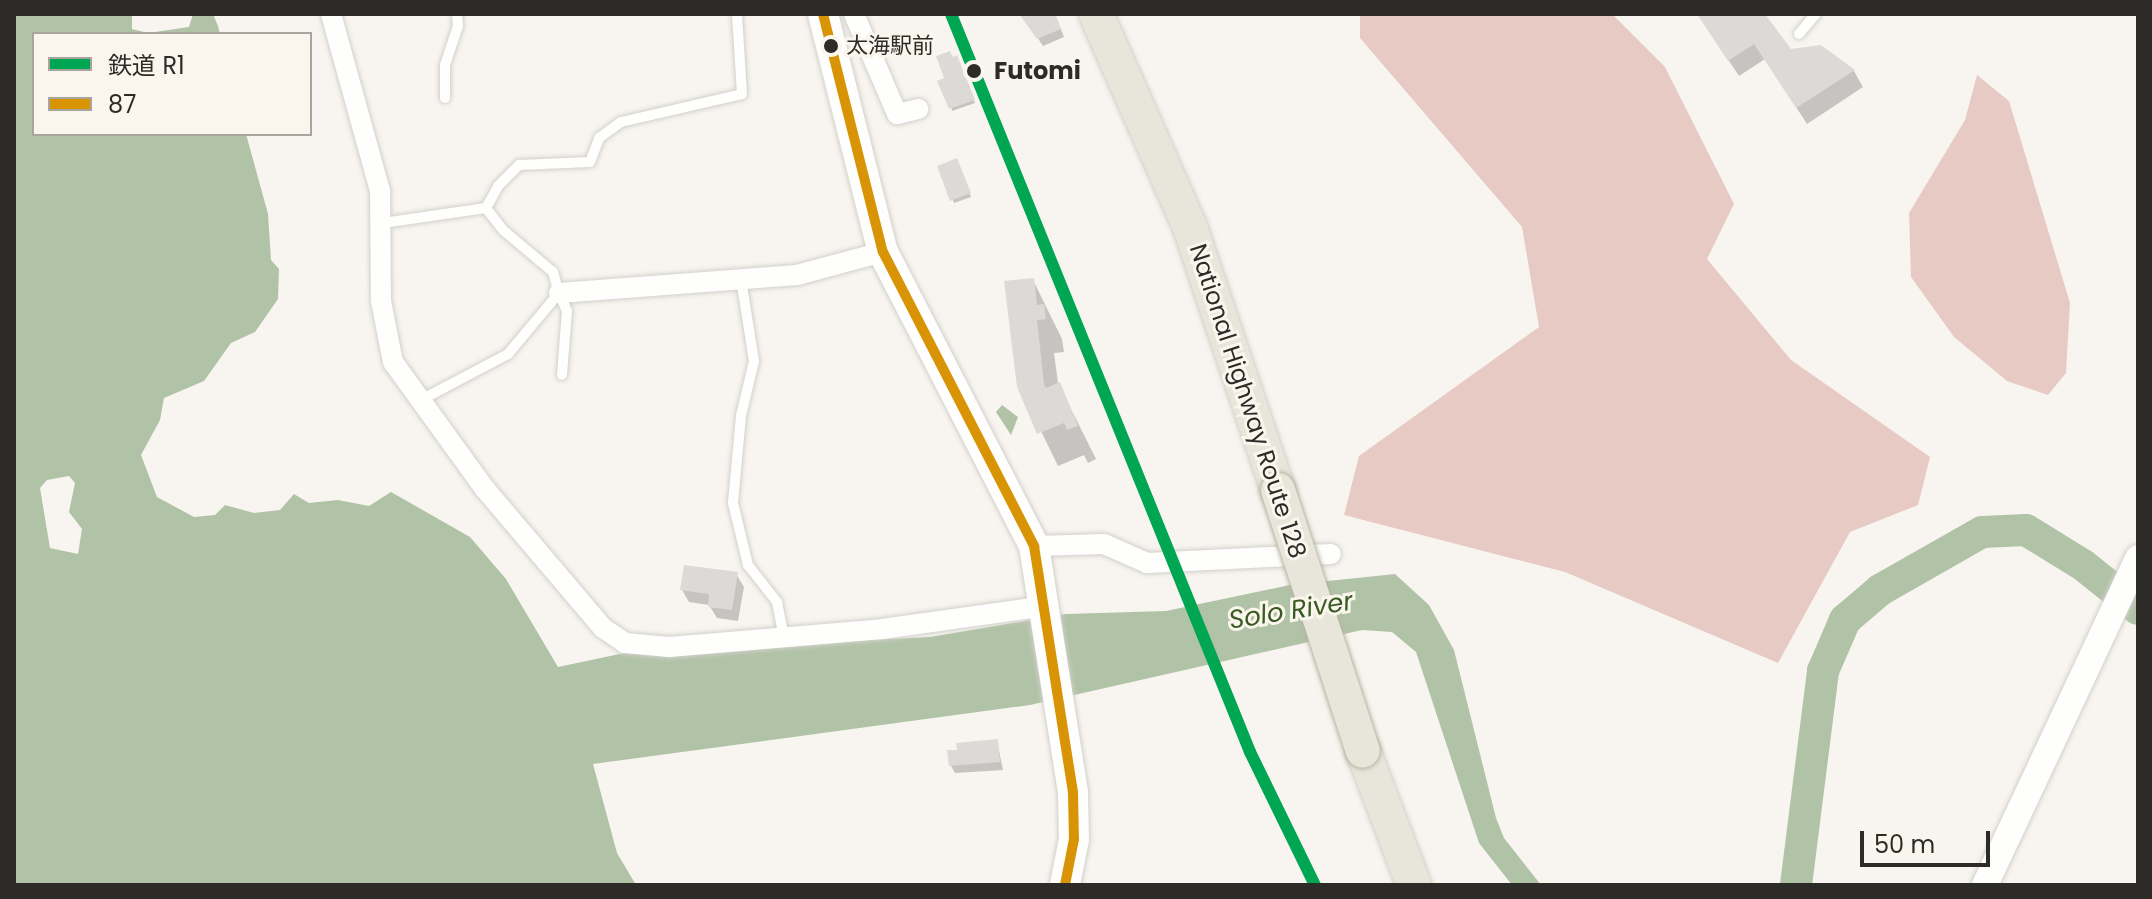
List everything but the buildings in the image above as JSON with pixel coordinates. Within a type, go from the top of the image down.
[{"type":"highway","name":"National Highway Route 128","points":[[1096,14],[1190,227],[1363,751],[1414,885]]},
{"type":"main road","points":[[823,14],[883,252],[1034,546],[1063,724],[1074,814],[1065,885]]},
{"type":"street","points":[[331,14],[380,191],[383,223],[381,301],[393,362],[485,489],[603,628],[625,643],[669,647],[1046,611]]},
{"type":"street","points":[[854,14],[897,114],[918,109]]},
{"type":"street","points":[[559,293],[797,275],[883,252]]},
{"type":"street","points":[[1034,546],[1104,544],[1147,563],[1331,554]]},
{"type":"street","points":[[1985,885],[2138,558]]},
{"type":"lane","points":[[445,98],[445,65],[458,26],[457,14]]},
{"type":"lane","points":[[486,208],[498,186],[519,165],[590,162],[599,138],[621,122],[742,94],[737,14]]},
{"type":"lane","points":[[1799,34],[1816,14]]},
{"type":"lane","points":[[383,223],[486,208]]},
{"type":"lane","points":[[486,208],[503,230],[553,272],[567,311],[562,375]]},
{"type":"lane","points":[[741,279],[754,361],[741,416],[733,503],[748,565],[777,602],[784,638]]},
{"type":"lane","points":[[419,401],[508,354],[559,293]]},
{"type":"shaded area","points":[[1360,14],[1612,14],[1665,67],[1734,204],[1707,259],[1791,360],[1930,457],[1918,505],[1850,532],[1778,663],[1565,572],[1344,515],[1359,456],[1539,327],[1522,227],[1360,38]]},
{"type":"shaded area","points":[[1977,75],[2009,101],[2070,303],[2066,373],[2048,395],[2007,381],[1954,337],[1911,277],[1909,213],[1965,120]]},
{"type":"water","points":[[14,14],[132,14],[132,29],[144,32],[32,32],[32,136],[247,136],[268,214],[271,260],[279,269],[278,299],[255,332],[231,343],[204,381],[164,398],[160,420],[141,455],[157,497],[194,517],[215,515],[225,505],[254,513],[280,510],[294,494],[309,503],[338,500],[369,506],[391,492],[470,537],[506,579],[558,667],[629,652],[930,637],[1066,614],[1166,611],[1290,585],[1395,574],[1429,605],[1454,650],[1496,818],[1504,838],[1541,885],[1512,885],[1479,843],[1416,652],[1392,632],[1362,630],[1030,705],[593,764],[617,853],[636,885],[14,885]],"holes":[[[69,476],[75,483],[69,512],[82,529],[78,554],[50,548],[40,488],[47,480]]]},
{"type":"water","points":[[193,14],[213,14],[220,32],[155,32],[189,27]]},
{"type":"water","points":[[1002,405],[1018,417],[1011,435],[996,412]]},
{"type":"waterway","name":"Solo River","points":[[1796,885],[1823,671],[1845,620],[1880,590],[1982,532],[2026,530],[2083,565],[2138,609]]},
{"type":"rail line","name":"R1","points":[[951,14],[1250,752],[1315,885]]},
{"type":"transit line","name":"87","points":[[823,14],[883,252],[1034,546],[1073,793],[1074,839],[1065,885]]},
{"type":"place","name":"太海駅前","points":[[831,46]]},
{"type":"place","name":"Futomi","points":[[974,71]]}]
